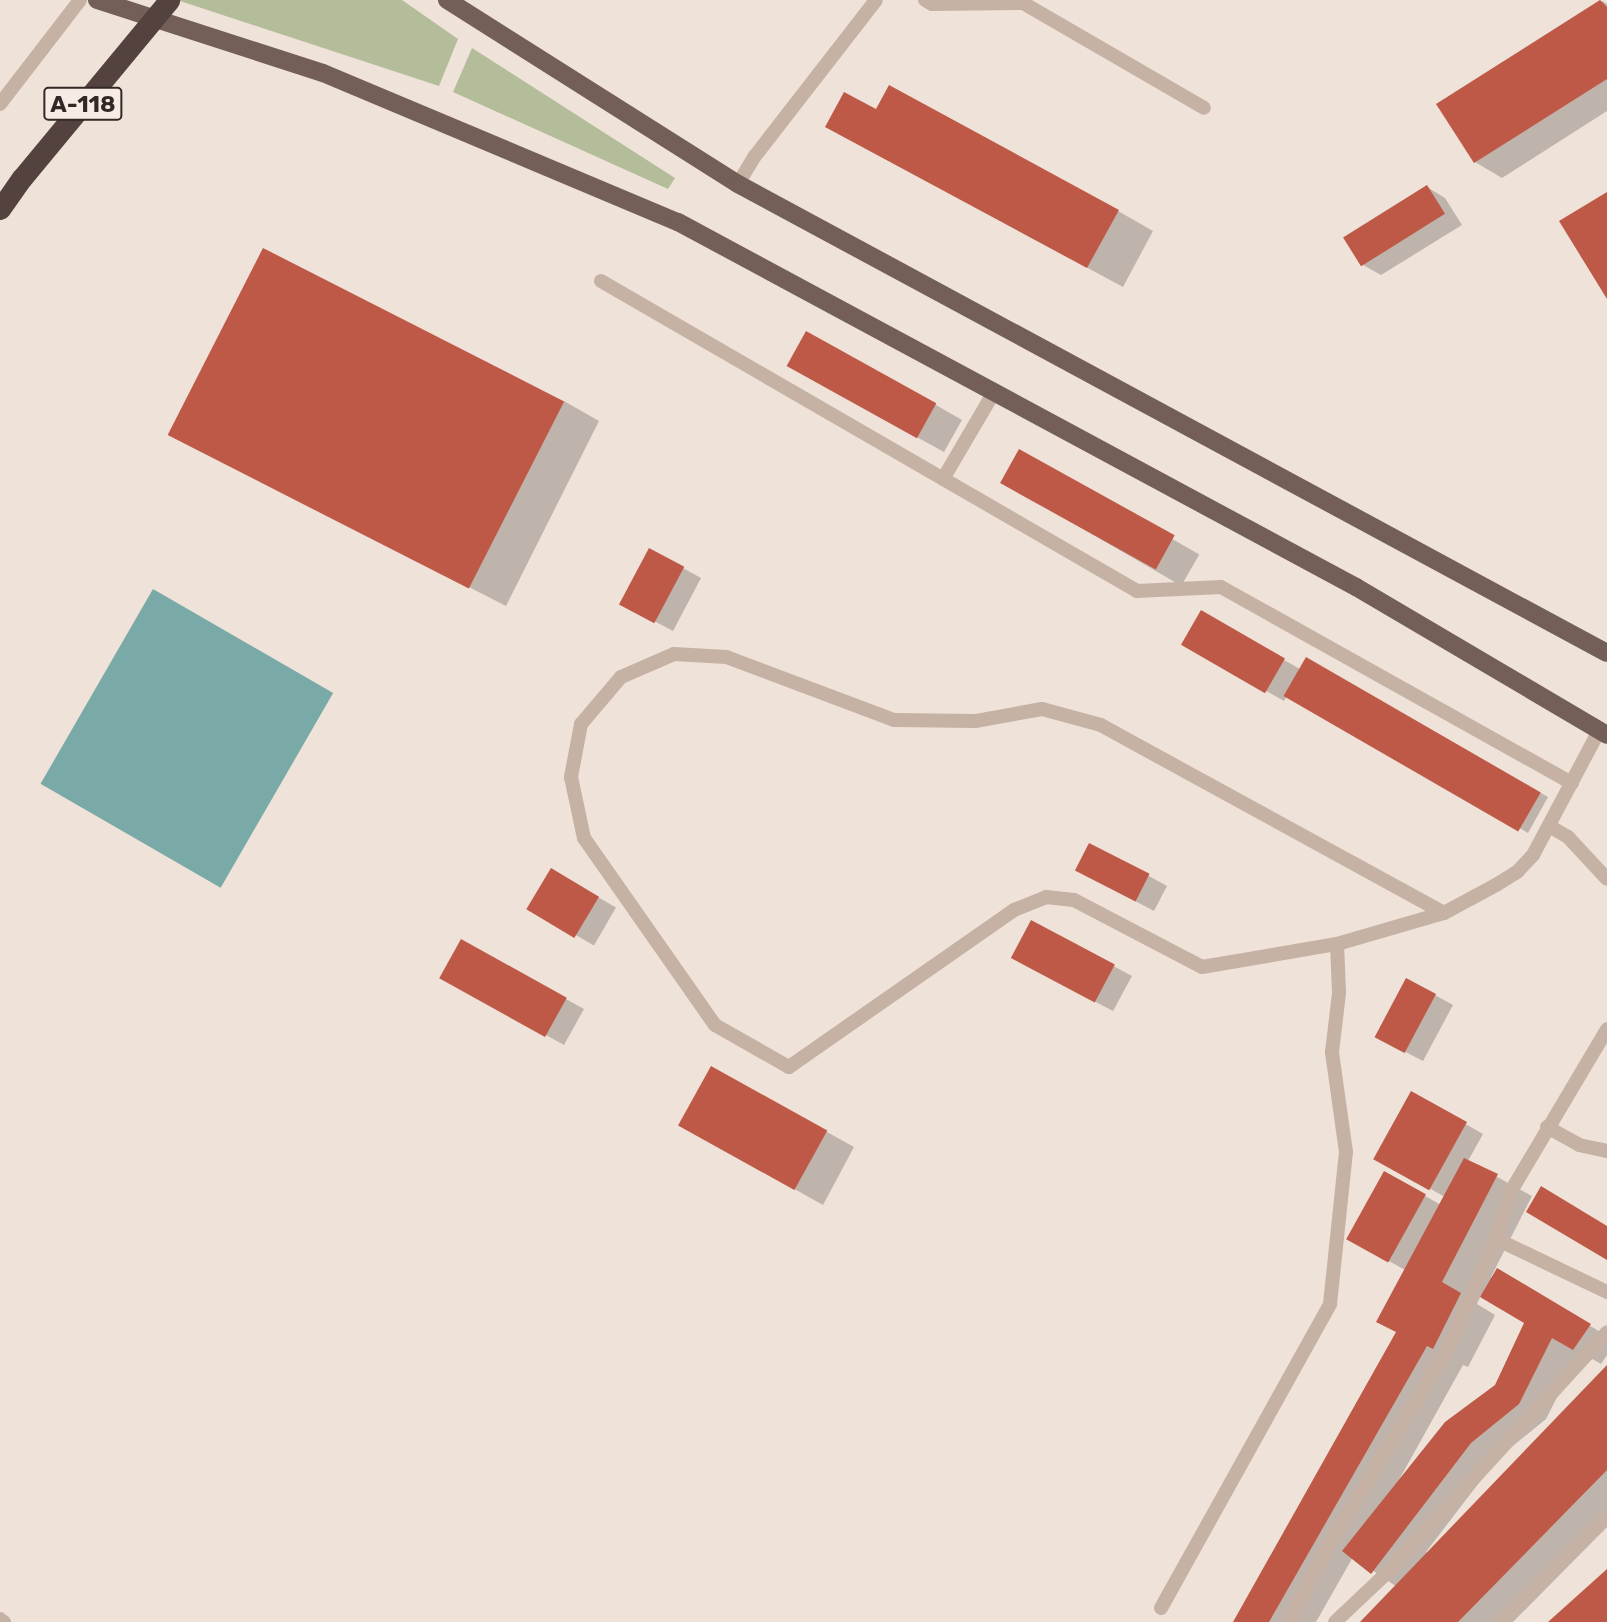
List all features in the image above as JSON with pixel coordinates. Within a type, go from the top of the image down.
[{"type":"highway","name":"А-118","points":[[0,209],[22,178],[169,0]]},
{"type":"main road","points":[[97,0],[323,73],[554,167],[678,222],[1356,587],[1603,733]]},
{"type":"main road","points":[[447,0],[738,184],[1607,653]]},
{"type":"lane","points":[[0,104],[80,0]]},
{"type":"lane","points":[[738,184],[755,156],[876,0]]},
{"type":"lane","points":[[925,0],[932,4],[1023,3],[1204,108]]},
{"type":"lane","points":[[601,281],[1137,591],[1221,587],[1572,783]]},
{"type":"lane","points":[[943,479],[994,392]]},
{"type":"lane","points":[[1444,913],[1101,724],[1042,709],[975,721],[894,720],[726,657],[674,654],[621,677],[581,724],[571,776],[584,838],[715,1025],[789,1067],[1014,910],[1046,897],[1074,900],[1202,967],[1337,944],[1444,913],[1518,871],[1533,855],[1603,733]]},
{"type":"lane","points":[[1549,826],[1568,837],[1607,879]]},
{"type":"lane","points":[[1161,1608],[1330,1304],[1346,1152],[1332,1052],[1339,993],[1337,944]]},
{"type":"lane","points":[[1289,1622],[1322,1557],[1447,1350],[1496,1239],[1511,1191],[1607,1029]]},
{"type":"lane","points":[[1547,1127],[1579,1145],[1607,1151]]},
{"type":"lane","points":[[1496,1239],[1607,1292]]},
{"type":"lane","points":[[1335,1622],[1391,1570],[1607,1332]]},
{"type":"lane","points":[[1500,1622],[1607,1517]]},
{"type":"lane","points":[[0,1619],[4,1622]]},
{"type":"green space","points":[[177,0],[402,0],[458,39],[439,86]]},
{"type":"green space","points":[[472,48],[675,178],[668,189],[453,92]]},
{"type":"water","points":[[153,589],[333,693],[221,888],[40,784]]},
{"type":"building","points":[[1600,0],[1607,7],[1607,79],[1474,163],[1436,104]]},
{"type":"building","points":[[889,85],[1119,210],[1087,268],[825,127],[844,92],[876,109]]},
{"type":"building","points":[[1427,185],[1445,214],[1361,266],[1343,237]]},
{"type":"building","points":[[1607,192],[1607,299],[1559,221]]},
{"type":"building","points":[[263,248],[564,401],[469,589],[168,435]]},
{"type":"building","points":[[806,331],[936,403],[917,438],[787,366]]},
{"type":"building","points":[[1019,449],[1175,535],[1156,569],[1000,483]]},
{"type":"building","points":[[649,548],[684,567],[654,623],[619,605]]},
{"type":"building","points":[[1201,610],[1285,659],[1265,693],[1181,645]]},
{"type":"building","points":[[1306,657],[1541,792],[1518,831],[1284,696]]},
{"type":"building","points":[[1089,843],[1150,874],[1136,901],[1075,871]]},
{"type":"building","points":[[551,868],[599,897],[574,938],[526,909]]},
{"type":"building","points":[[1031,920],[1115,965],[1095,1003],[1011,958]]},
{"type":"building","points":[[461,939],[567,998],[545,1037],[439,978]]},
{"type":"building","points":[[1406,978],[1436,994],[1405,1053],[1375,1037]]},
{"type":"building","points":[[711,1066],[827,1130],[794,1190],[678,1125]]},
{"type":"building","points":[[1411,1091],[1467,1122],[1429,1190],[1373,1159]]},
{"type":"building","points":[[1464,1158],[1498,1174],[1442,1282],[1461,1293],[1433,1349],[1427,1346],[1269,1622],[1233,1622],[1396,1332],[1376,1322]]},
{"type":"building","points":[[1384,1171],[1426,1194],[1388,1262],[1346,1239]]},
{"type":"building","points":[[1541,1186],[1607,1226],[1607,1260],[1526,1212]]},
{"type":"building","points":[[1497,1268],[1591,1324],[1573,1350],[1552,1338],[1519,1404],[1471,1443],[1371,1574],[1342,1551],[1445,1422],[1495,1385],[1524,1323],[1480,1297]]},
{"type":"building","points":[[1607,1365],[1607,1470],[1458,1622],[1360,1622]]},
{"type":"building","points":[[1607,1569],[1607,1622],[1548,1622]]}]
